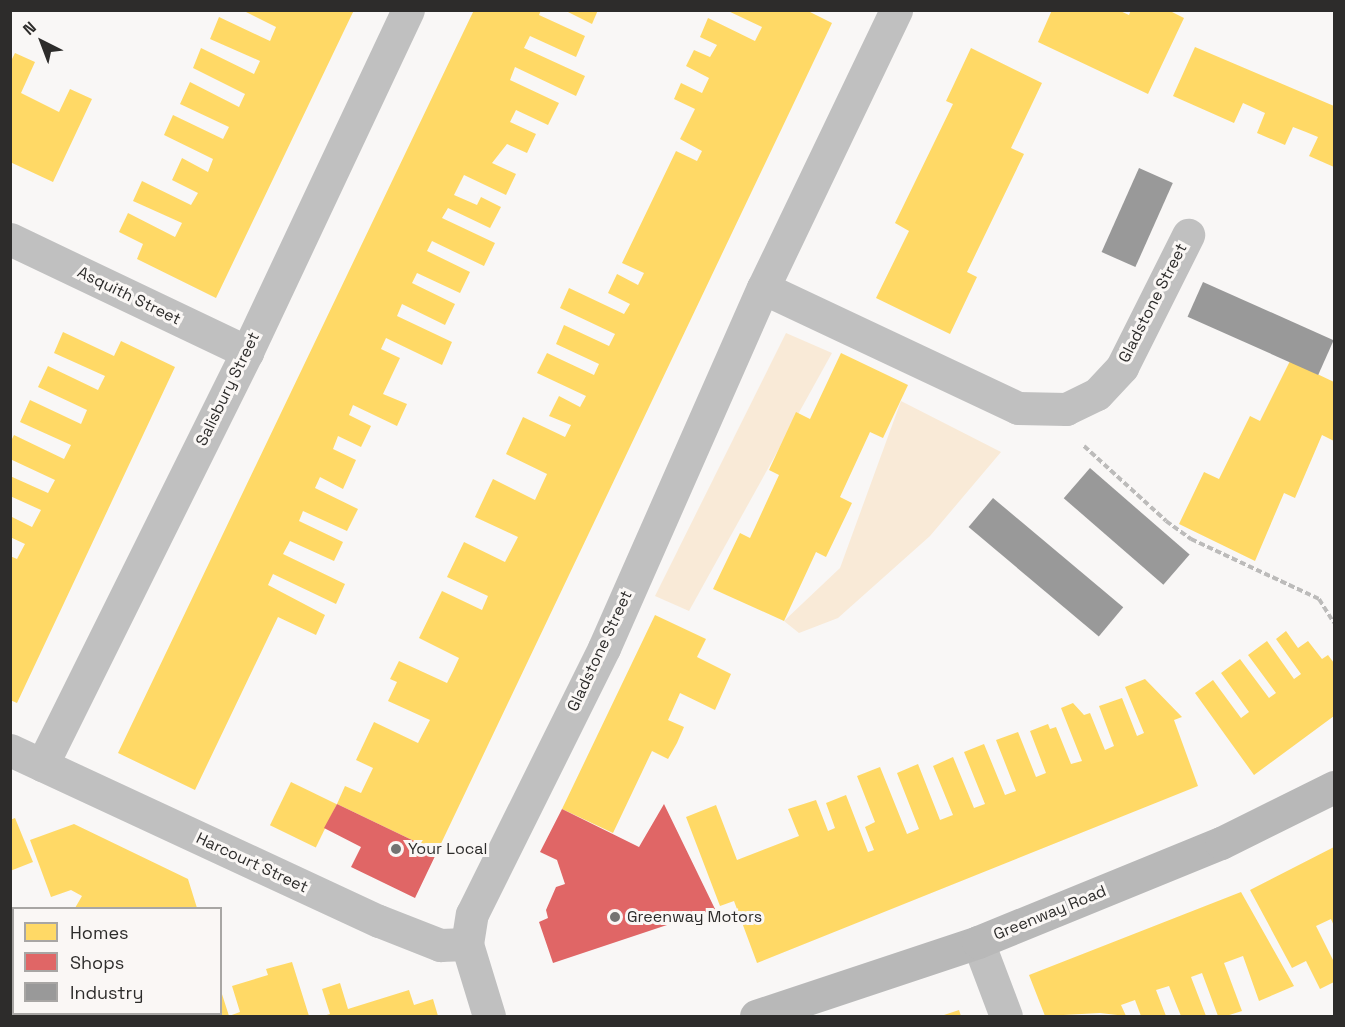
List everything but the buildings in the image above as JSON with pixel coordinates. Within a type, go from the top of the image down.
[{"type":"main road","name":"Greenway Road","points":[[756,1017],[978,942],[1221,843],[1335,787]]},
{"type":"street","name":"Salisbury Street","points":[[42,765],[247,352],[408,10]]},
{"type":"street","name":"Gladstone Street","points":[[489,1017],[467,944],[472,914],[604,648],[763,288],[896,10]]},
{"type":"street","name":"Gladstone Street","points":[[763,288],[1018,408],[1058,409],[1097,394],[1122,367],[1188,235]]},
{"type":"street","name":"Asquith Street","points":[[10,239],[247,352]]},
{"type":"street","name":"Harcourt Street","points":[[10,750],[379,921],[440,945],[467,944]]},
{"type":"street","points":[[978,942],[1006,1017]]},
{"type":"path","points":[[1058,409],[1082,445],[1166,521],[1191,539],[1319,599],[1335,622]]},
{"type":"shaded area","points":[[786,333],[832,353],[689,611],[655,596]]},
{"type":"shaded area","points":[[901,401],[1001,452],[930,536],[838,618],[799,633],[784,621],[840,568]]},
{"type":"place","name":"Your Local","points":[[396,849]]},
{"type":"place","name":"Greenway Motors","points":[[615,917]]}]
